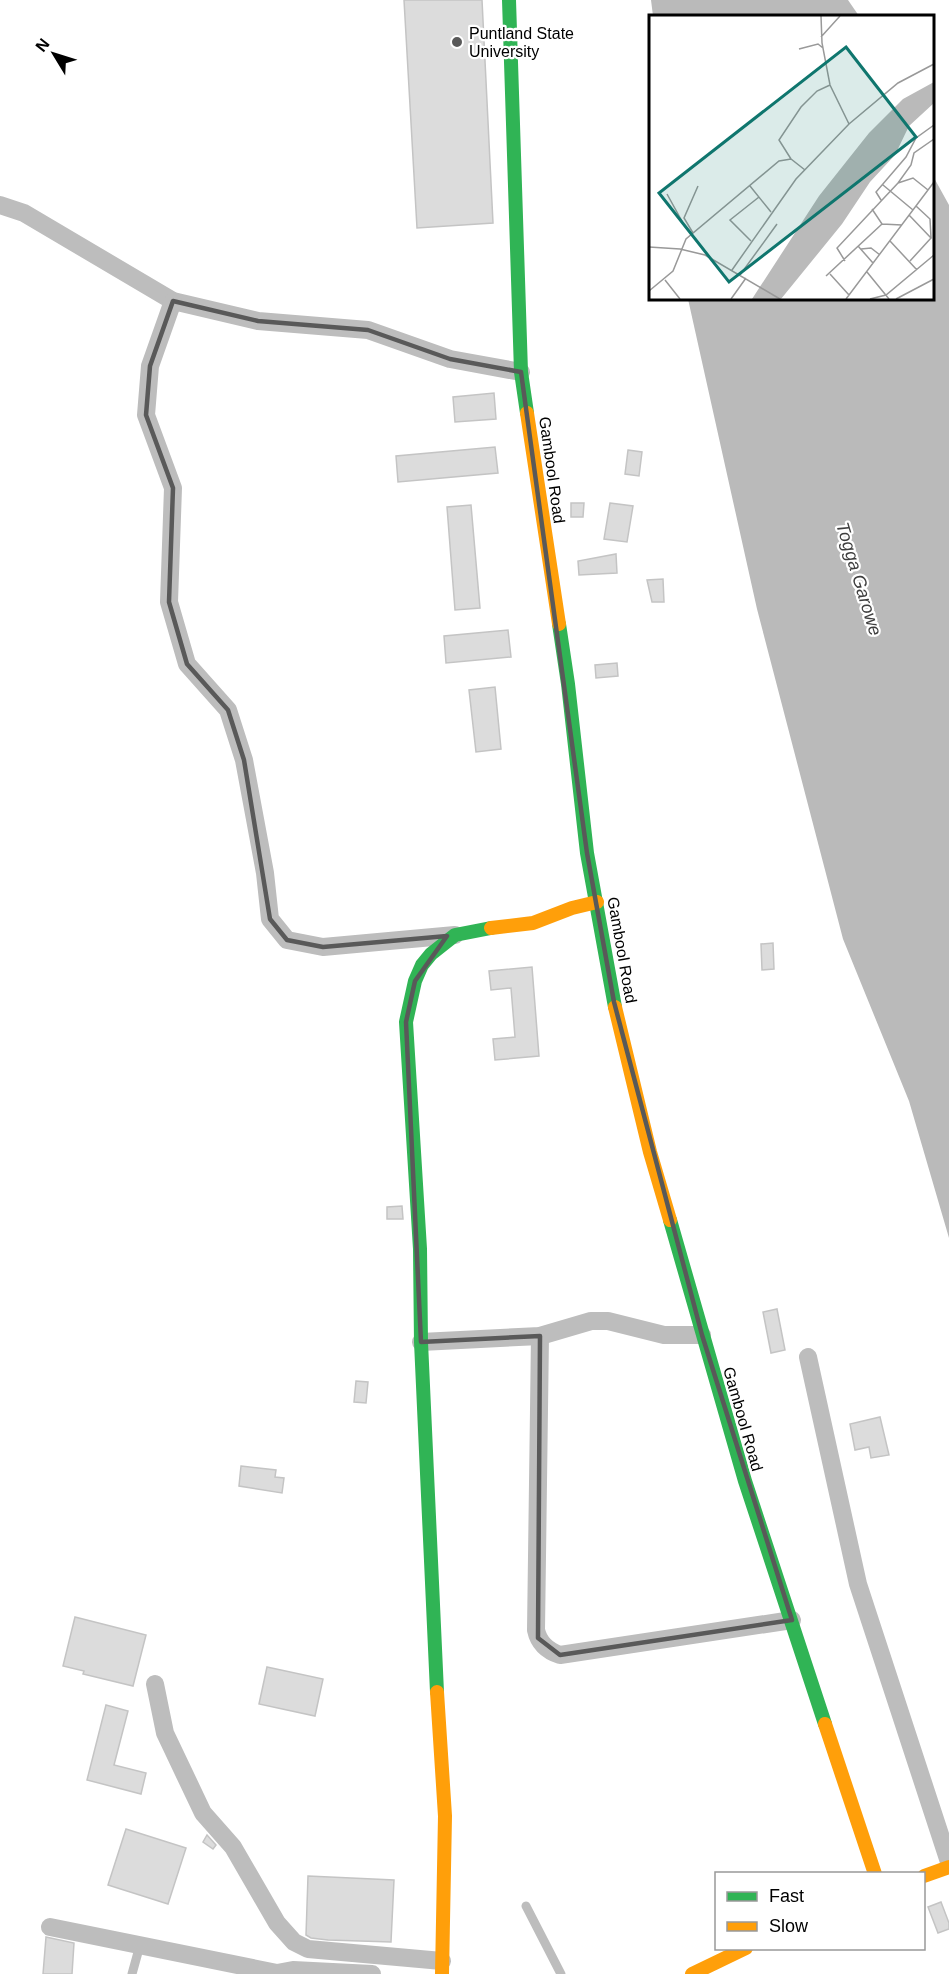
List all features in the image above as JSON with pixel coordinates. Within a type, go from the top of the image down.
[{"type":"street","name":"Gambool Road","points":[[509,0],[521,372],[568,684],[587,853],[614,1002],[650,1152],[745,1481],[874,1872]]},
{"type":"street","points":[[0,205],[24,213],[173,301],[258,321],[368,330],[450,359],[521,372]]},
{"type":"street","points":[[173,301],[150,366],[146,415],[173,488],[169,602],[187,664],[228,710],[244,760],[265,873],[270,919],[287,940],[323,947],[454,935],[477,929],[533,923],[572,908],[597,902]]},
{"type":"street","points":[[155,1684],[165,1733],[203,1813],[233,1846],[277,1923],[294,1942],[308,1949],[442,1968],[445,1816],[439,1740],[420,1249],[406,1022],[415,981],[422,965],[431,954],[454,935]]},
{"type":"street","points":[[422,1342],[540,1336],[591,1321],[616,1323],[664,1335],[702,1335]]},
{"type":"street","points":[[540,1336],[536,1630],[537,1638],[544,1646],[550,1652],[560,1655],[792,1620]]},
{"type":"street","points":[[808,1357],[858,1584],[949,1862]]},
{"type":"street","points":[[925,1876],[949,1867]]},
{"type":"street","points":[[50,1927],[277,1973],[293,1970],[372,1974]]},
{"type":"street","points":[[692,1974],[742,1950]]},
{"type":"lane","points":[[526,1906],[561,1974]]},
{"type":"lane","points":[[132,1974],[140,1945]]},
{"type":"highlighted area","points":[[173,301],[258,321],[368,330],[450,359],[521,372],[587,853],[614,1002],[702,1335],[792,1620],[560,1655],[538,1638],[540,1336],[421,1342],[406,1022],[415,981],[447,936],[323,947],[287,940],[270,919],[244,760],[228,710],[187,664],[169,602],[173,488],[146,415],[150,366]]},
{"type":"water","points":[[651,0],[848,0],[858,15],[653,15]]},
{"type":"water","name":"Togga Garowe","points":[[934,178],[949,205],[949,1238],[909,1101],[843,939],[757,609],[688,300],[934,300]]},
{"type":"building","points":[[404,0],[482,0],[493,223],[417,228]]},
{"type":"building","points":[[494,393],[496,419],[455,422],[453,397]]},
{"type":"building","points":[[495,447],[498,473],[398,482],[396,456]]},
{"type":"building","points":[[628,450],[642,452],[639,476],[625,474]]},
{"type":"building","points":[[571,503],[584,503],[583,517],[571,517]]},
{"type":"building","points":[[610,503],[633,506],[627,542],[604,539]]},
{"type":"building","points":[[471,505],[480,608],[455,610],[447,507]]},
{"type":"building","points":[[616,554],[617,573],[579,575],[578,561]]},
{"type":"building","points":[[663,579],[664,602],[652,602],[647,580]]},
{"type":"building","points":[[508,630],[511,657],[446,663],[444,636]]},
{"type":"building","points":[[617,663],[618,676],[596,678],[595,665]]},
{"type":"building","points":[[495,687],[501,749],[476,752],[469,690]]},
{"type":"building","points":[[773,943],[774,969],[762,970],[761,944]]},
{"type":"building","points":[[532,967],[539,1056],[495,1060],[493,1039],[515,1037],[511,988],[491,990],[489,971]]},
{"type":"building","points":[[402,1206],[403,1219],[387,1219],[387,1207]]},
{"type":"building","points":[[777,1309],[785,1350],[771,1353],[763,1312]]},
{"type":"building","points":[[356,1381],[368,1382],[366,1403],[354,1402]]},
{"type":"building","points":[[880,1417],[889,1455],[871,1458],[869,1447],[855,1450],[850,1424]]},
{"type":"building","points":[[241,1466],[276,1470],[275,1477],[284,1478],[282,1493],[239,1486]]},
{"type":"building","points":[[75,1617],[146,1635],[133,1686],[83,1674],[84,1671],[63,1666]]},
{"type":"building","points":[[267,1667],[323,1679],[315,1716],[259,1704]]},
{"type":"building","points":[[106,1705],[128,1711],[114,1765],[146,1773],[141,1794],[87,1780]]},
{"type":"building","points":[[126,1829],[186,1848],[168,1904],[108,1885]]},
{"type":"building","points":[[207,1835],[216,1845],[213,1849],[203,1842]]},
{"type":"building","points":[[308,1876],[394,1880],[391,1942],[328,1940],[311,1938],[306,1935]]},
{"type":"building","points":[[941,1902],[949,1929],[938,1933],[928,1907]]},
{"type":"building","points":[[46,1937],[74,1943],[72,1974],[43,1974]]},
{"type":"traffic: fast","points":[[509,0],[521,372],[527,413]]},
{"type":"traffic: fast","points":[[559,624],[587,853],[615,1007]]},
{"type":"traffic: fast","points":[[437,1692],[421,1342],[420,1249],[406,1022],[415,981],[422,965],[431,954],[455,935],[491,928]]},
{"type":"traffic: fast","points":[[670,1220],[745,1481],[825,1724]]},
{"type":"traffic: slow","points":[[527,413],[559,624]]},
{"type":"traffic: slow","points":[[491,928],[533,923],[572,908],[597,902]]},
{"type":"traffic: slow","points":[[615,1007],[650,1152],[670,1220]]},
{"type":"traffic: slow","points":[[437,1692],[445,1816],[442,1974]]},
{"type":"traffic: slow","points":[[825,1724],[874,1872]]},
{"type":"traffic: slow","points":[[925,1876],[949,1867]]},
{"type":"traffic: slow","points":[[692,1974],[742,1950]]},
{"type":"place","name":"Puntland State University","points":[[457,42]]}]
